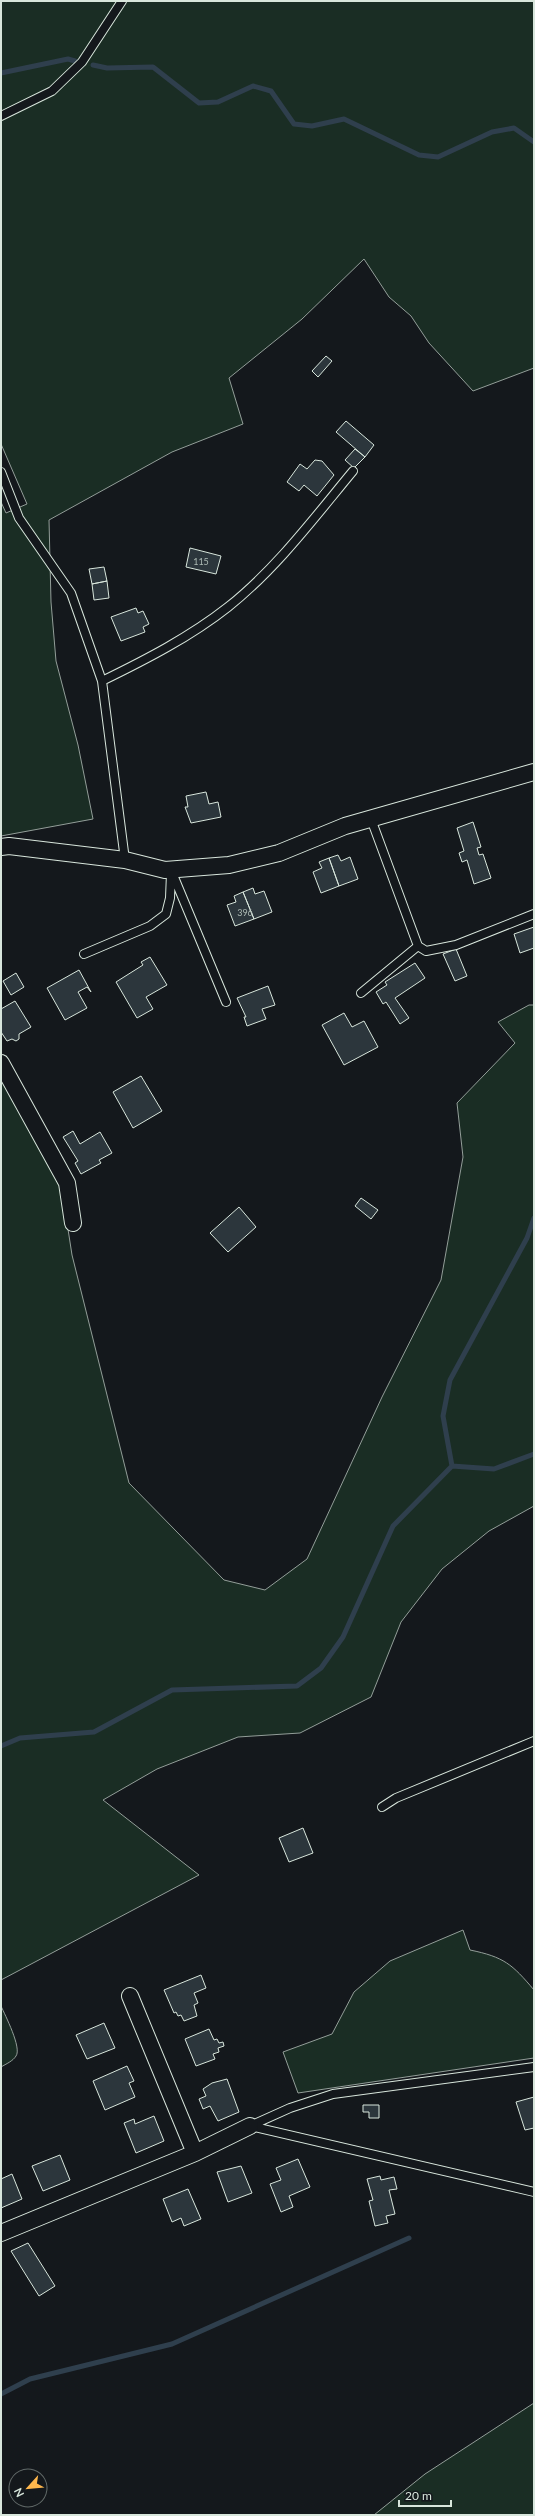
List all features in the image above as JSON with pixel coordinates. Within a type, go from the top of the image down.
[{"type":"street","points":[[1,847],[9,846],[125,860],[171,870],[229,865],[279,854],[345,826],[534,772]]},
{"type":"street","points":[[1,1063],[67,1183],[73,1223]]},
{"type":"street","points":[[130,1996],[195,2153]]},
{"type":"street","points":[[1,2232],[195,2153],[250,2126]]},
{"type":"lane","points":[[1,116],[52,91],[82,62],[122,1]]},
{"type":"lane","points":[[102,682],[205,624],[228,607],[291,546],[354,471]]},
{"type":"lane","points":[[1,472],[19,518],[71,593],[102,682],[125,860]]},
{"type":"lane","points":[[371,819],[418,946],[426,951],[450,947],[534,914]]},
{"type":"lane","points":[[84,954],[150,926],[166,914],[170,898],[171,870]]},
{"type":"lane","points":[[171,870],[226,1002]]},
{"type":"lane","points":[[361,993],[418,946]]},
{"type":"lane","points":[[382,1807],[396,1798],[534,1741]]},
{"type":"lane","points":[[250,2126],[290,2108],[333,2094],[534,2067]]},
{"type":"lane","points":[[250,2126],[534,2192]]},
{"type":"green space","points":[[1,1],[534,1],[534,368],[473,391],[429,343],[411,316],[389,297],[364,259],[302,319],[229,378],[243,424],[172,452],[49,520],[51,602],[56,661],[78,745],[93,819],[1,836],[1,502],[6,513],[27,504],[1,444]]},
{"type":"green space","points":[[529,1005],[534,1005],[534,1506],[489,1531],[442,1569],[401,1622],[371,1697],[300,1733],[238,1737],[157,1769],[103,1800],[199,1875],[1,1980],[1,1079],[61,1184],[72,1255],[129,1483],[224,1580],[265,1590],[307,1559],[382,1397],[441,1280],[463,1157],[457,1103],[515,1043],[498,1022]]},
{"type":"green space","points":[[463,1930],[470,1950],[491,1956],[506,1963],[520,1974],[534,1990],[534,2058],[298,2093],[283,2052],[332,2034],[354,1992],[390,1961]]},
{"type":"green space","points":[[1,2006],[15,2039],[17,2052],[13,2059],[1,2067]]},
{"type":"green space","points":[[534,2403],[534,2515],[374,2515],[425,2474]]},
{"type":"building","points":[[326,356],[332,361],[318,377],[312,371]]},
{"type":"building","points":[[346,421],[374,445],[365,457],[336,432]]},
{"type":"building","points":[[355,449],[365,457],[354,468],[345,460]]},
{"type":"building","points":[[315,460],[322,461],[334,475],[317,496],[304,485],[299,491],[287,482],[300,464],[307,469]]},
{"type":"building","points":[[190,548],[221,556],[216,574],[186,567]]},
{"type":"building","points":[[104,567],[107,581],[92,584],[89,569]]},
{"type":"building","points":[[107,581],[109,598],[94,600],[92,584]]},
{"type":"building","points":[[136,608],[138,613],[143,611],[149,624],[143,627],[145,632],[121,641],[111,617]]},
{"type":"building","points":[[206,792],[209,804],[218,802],[221,817],[191,823],[185,807],[188,807],[186,796]]},
{"type":"building","points":[[473,822],[481,847],[477,848],[479,855],[483,854],[491,878],[474,884],[467,860],[462,862],[459,853],[464,851],[457,828]]},
{"type":"building","points":[[338,855],[341,861],[350,857],[358,879],[339,886],[329,858]]},
{"type":"building","points":[[329,858],[339,886],[321,893],[313,872],[322,868],[319,862]]},
{"type":"building","points":[[253,888],[255,894],[264,891],[272,912],[254,919],[243,892]]},
{"type":"building","points":[[243,892],[254,919],[235,926],[227,905],[236,902],[234,896]]},
{"type":"building","points":[[534,927],[534,948],[520,953],[514,934]]},
{"type":"building","points":[[456,949],[467,976],[455,981],[443,954]]},
{"type":"building","points":[[150,957],[167,985],[146,997],[153,1009],[137,1018],[116,982],[143,965],[141,962]]},
{"type":"building","points":[[415,963],[425,978],[395,998],[409,1018],[400,1024],[386,1002],[383,1004],[376,992],[387,985],[385,982]]},
{"type":"building","points":[[79,970],[91,992],[87,987],[78,992],[87,1008],[65,1020],[47,988]]},
{"type":"building","points":[[16,973],[24,987],[11,995],[3,981]]},
{"type":"building","points":[[268,986],[275,1005],[262,1009],[266,1019],[247,1026],[244,1017],[246,1017],[237,998]]},
{"type":"building","points":[[15,1001],[31,1027],[19,1034],[19,1039],[16,1041],[12,1039],[7,1041],[1,1032],[1,1009]]},
{"type":"building","points":[[344,1013],[352,1027],[364,1021],[378,1047],[344,1065],[322,1025]]},
{"type":"building","points":[[141,1076],[162,1111],[133,1128],[113,1092]]},
{"type":"building","points":[[73,1131],[80,1144],[100,1132],[112,1153],[99,1160],[101,1163],[81,1174],[75,1163],[78,1161],[63,1137]]},
{"type":"building","points":[[361,1198],[378,1210],[371,1219],[355,1206]]},
{"type":"building","points":[[239,1207],[256,1227],[228,1252],[210,1233]]},
{"type":"building","points":[[303,1828],[313,1853],[289,1862],[279,1838]]},
{"type":"building","points":[[201,1975],[206,1988],[194,1993],[198,2003],[194,2005],[197,2016],[184,2021],[181,2015],[178,2016],[176,2012],[174,2013],[164,1990]]},
{"type":"building","points":[[104,2023],[115,2048],[87,2059],[76,2035]]},
{"type":"building","points":[[209,2029],[214,2040],[217,2039],[219,2043],[223,2042],[224,2046],[218,2048],[219,2052],[213,2054],[215,2059],[196,2066],[185,2039]]},
{"type":"building","points":[[127,2066],[134,2081],[129,2083],[135,2097],[105,2110],[93,2081]]},
{"type":"building","points":[[227,2079],[239,2112],[218,2121],[210,2106],[203,2109],[199,2099],[206,2096],[203,2089],[212,2083]]},
{"type":"building","points":[[534,2097],[534,2128],[525,2130],[516,2102]]},
{"type":"building","points":[[363,2105],[379,2105],[379,2118],[369,2118],[369,2112],[363,2112]]},
{"type":"building","points":[[154,2116],[164,2141],[136,2153],[124,2123],[134,2119],[135,2124]]},
{"type":"building","points":[[60,2155],[70,2180],[43,2191],[32,2166]]},
{"type":"building","points":[[298,2159],[310,2187],[289,2196],[293,2207],[281,2212],[270,2184],[281,2180],[276,2168]]},
{"type":"building","points":[[241,2166],[252,2193],[228,2202],[217,2172]]},
{"type":"building","points":[[12,2174],[22,2199],[1,2208],[1,2179]]},
{"type":"building","points":[[380,2176],[381,2180],[394,2177],[397,2189],[389,2190],[395,2214],[386,2216],[388,2223],[375,2226],[369,2201],[373,2200],[367,2179]]},
{"type":"building","points":[[188,2189],[201,2219],[184,2226],[181,2218],[172,2222],[163,2199]]},
{"type":"building","points":[[28,2243],[55,2286],[39,2296],[11,2251]]},
{"type":"waterway","points":[[1,73],[68,59],[75,61]]},
{"type":"waterway","points":[[93,65],[107,68],[153,67],[199,103],[218,102],[253,86],[271,91],[294,124],[312,126],[344,119],[419,155],[438,157],[492,132],[514,128],[534,142]]},
{"type":"waterway","points":[[1,1746],[20,1738],[94,1732],[172,1690],[297,1686],[321,1668],[343,1637],[393,1526],[452,1466],[443,1416],[450,1380],[527,1238],[534,1218]]},
{"type":"waterway","points":[[452,1466],[494,1469],[534,1454]]},
{"type":"waterway","points":[[1,2394],[30,2379],[172,2344],[409,2238]]}]
